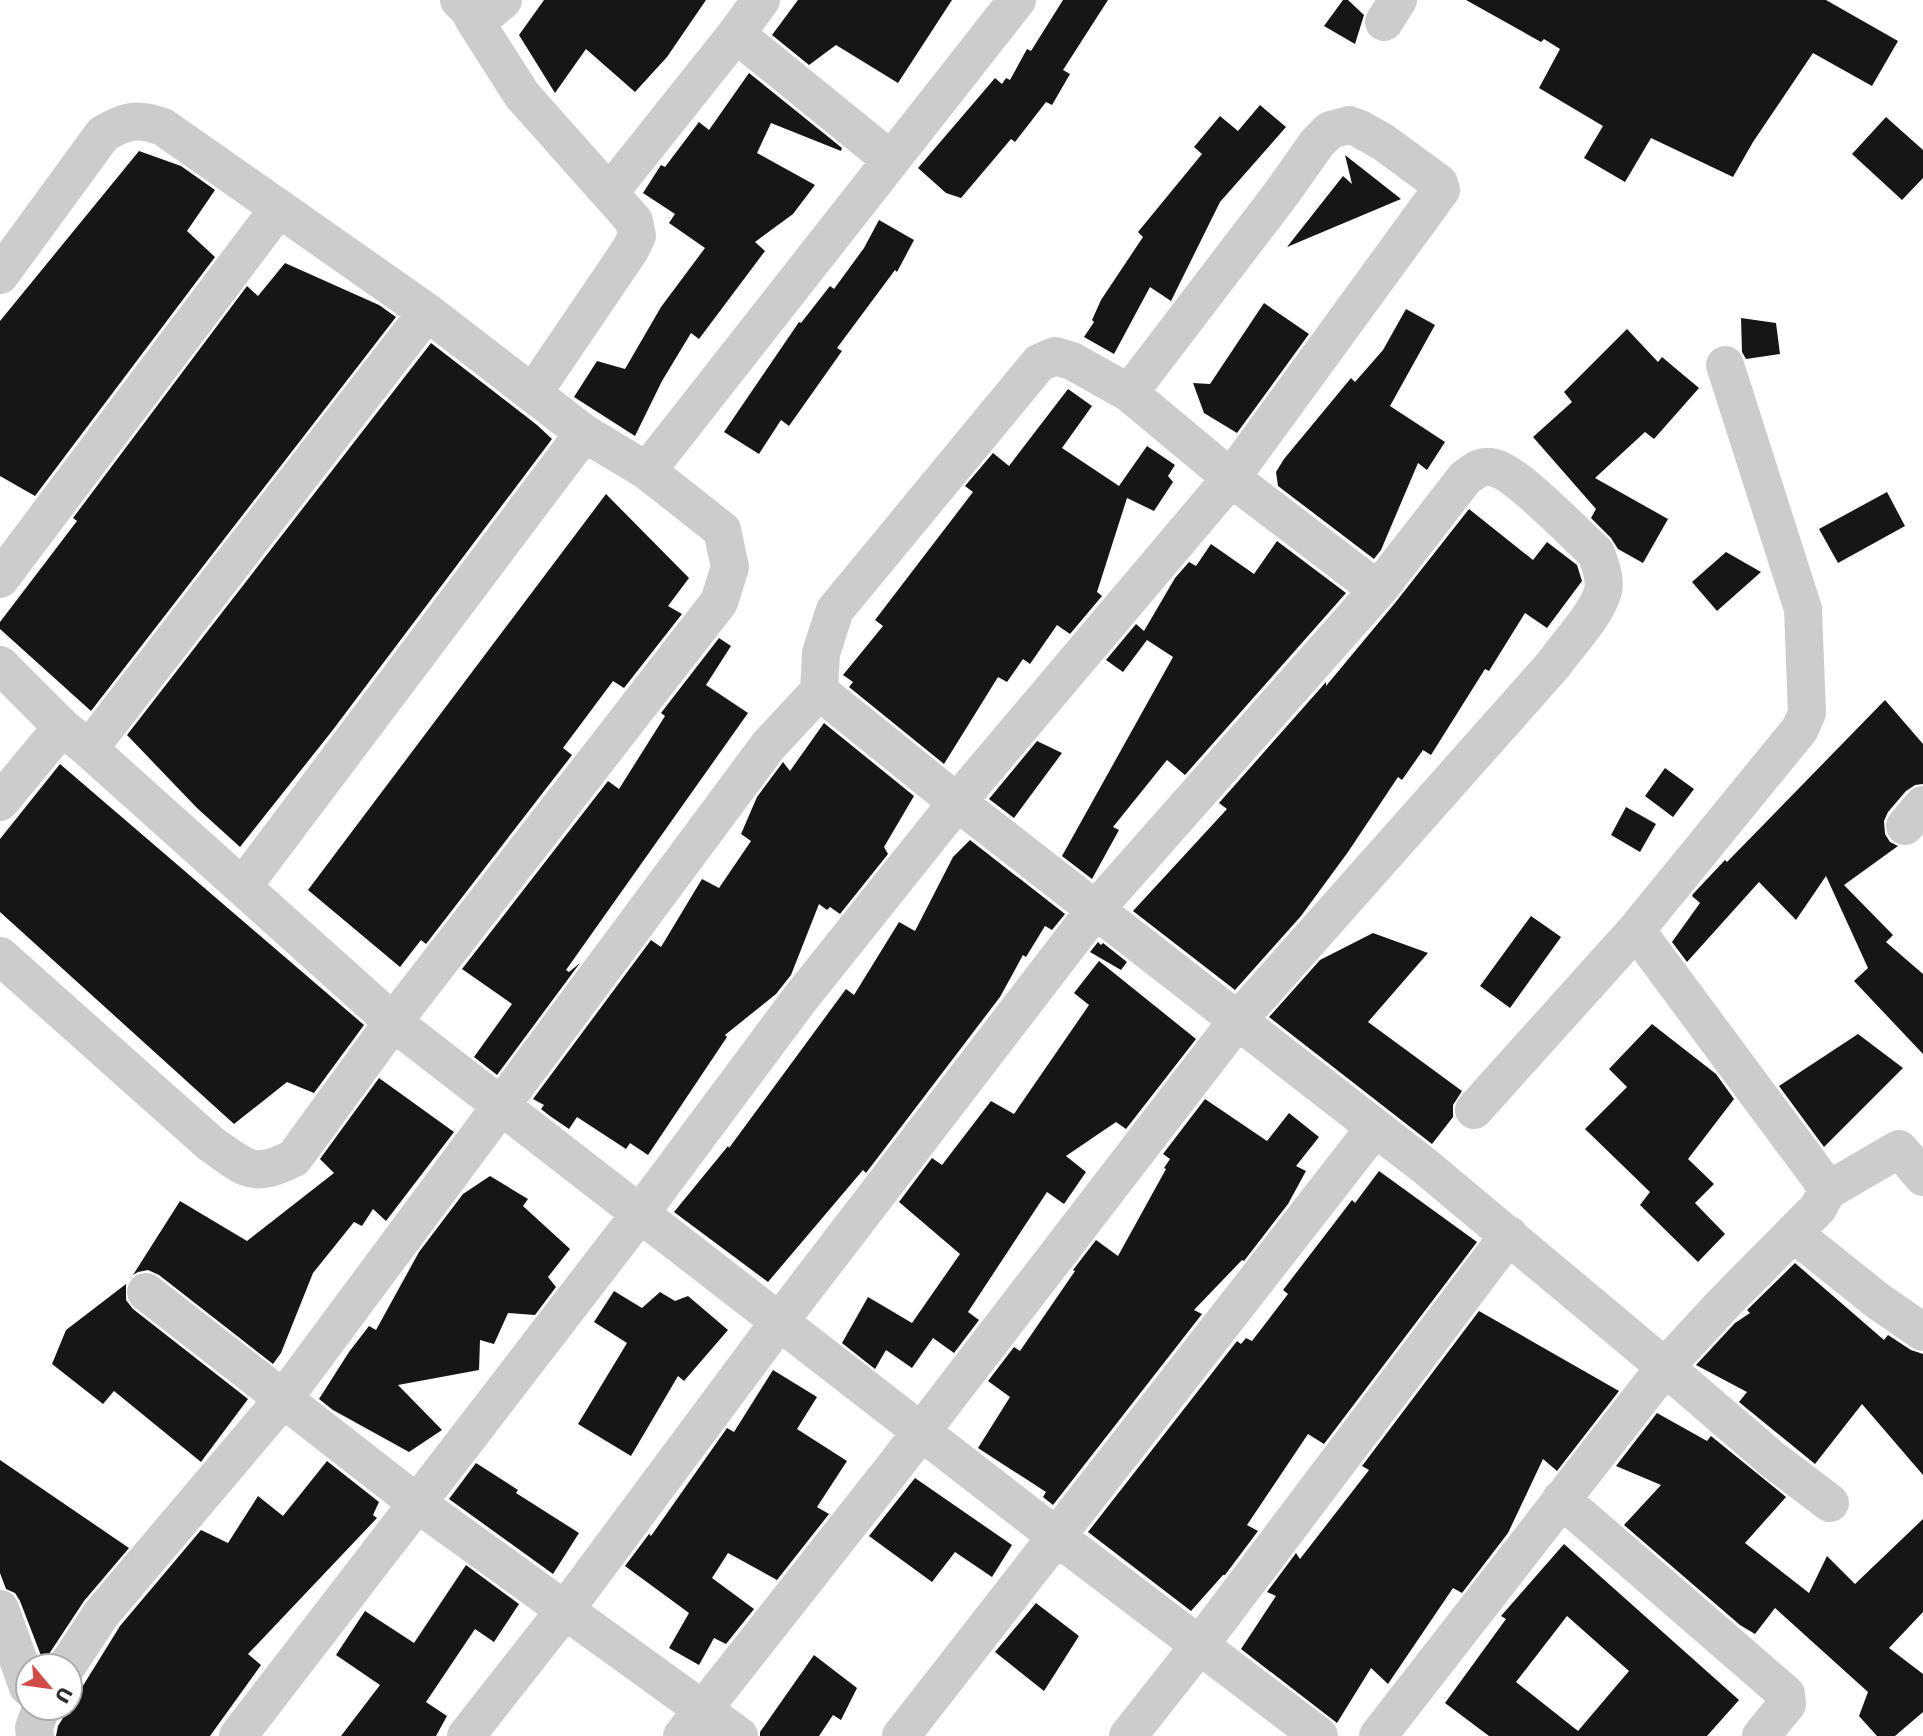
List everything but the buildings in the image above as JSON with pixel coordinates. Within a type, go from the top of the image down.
[{"type":"street","points":[[610,192],[761,0]]},
{"type":"street","points":[[648,471],[1017,0]]},
{"type":"street","points":[[479,8],[522,94],[634,221],[637,236],[533,393]]},
{"type":"street","points":[[736,34],[891,160]]},
{"type":"street","points":[[0,275],[103,134],[121,123],[143,120],[163,127],[427,312],[584,433],[648,471],[722,530],[730,567],[719,602],[393,1022],[294,1158],[269,1170],[244,1167],[211,1144],[0,956]]},
{"type":"street","points":[[237,1736],[639,1215],[799,1000],[958,801],[1231,478],[1441,190],[1439,183],[1383,142],[1360,129],[1349,125],[1330,130],[1317,143],[1129,393]]},
{"type":"street","points":[[0,579],[279,208]]},
{"type":"street","points":[[0,802],[76,738],[427,312]]},
{"type":"street","points":[[76,1652],[102,1613],[284,1398],[768,746],[819,691],[821,653],[835,610],[1040,363],[1055,356],[1072,361],[1129,393],[1231,478],[1378,590]]},
{"type":"street","points":[[1474,1110],[1636,930],[1800,729],[1807,713],[1803,609],[1725,365]]},
{"type":"street","points":[[243,886],[584,433]]},
{"type":"street","points":[[466,1736],[565,1610],[779,1322],[1095,910],[1378,590],[1465,478],[1479,467],[1494,467],[1513,477],[1596,553],[1602,570],[1603,590],[1595,607],[1554,664],[1237,1021],[894,1467],[692,1722]]},
{"type":"street","points":[[0,665],[76,738],[393,1022],[919,1432],[1319,1736]]},
{"type":"street","points":[[819,691],[1374,1129],[1426,1167],[1772,1459],[1830,1503]]},
{"type":"street","points":[[1636,930],[1828,1191]]},
{"type":"street","points":[[901,1736],[1374,1129]]},
{"type":"street","points":[[1378,1736],[1665,1367],[1818,1208],[1828,1191],[1899,1149],[1923,1177]]},
{"type":"street","points":[[1793,1233],[1878,1301],[1923,1332]]},
{"type":"street","points":[[1128,1736],[1509,1235]]},
{"type":"street","points":[[146,1292],[418,1504],[565,1610],[692,1722],[739,1736]]},
{"type":"street","points":[[1560,1499],[1786,1694],[1787,1704],[1781,1714],[1760,1736]]},
{"type":"street","points":[[0,1609],[15,1652]]}]
